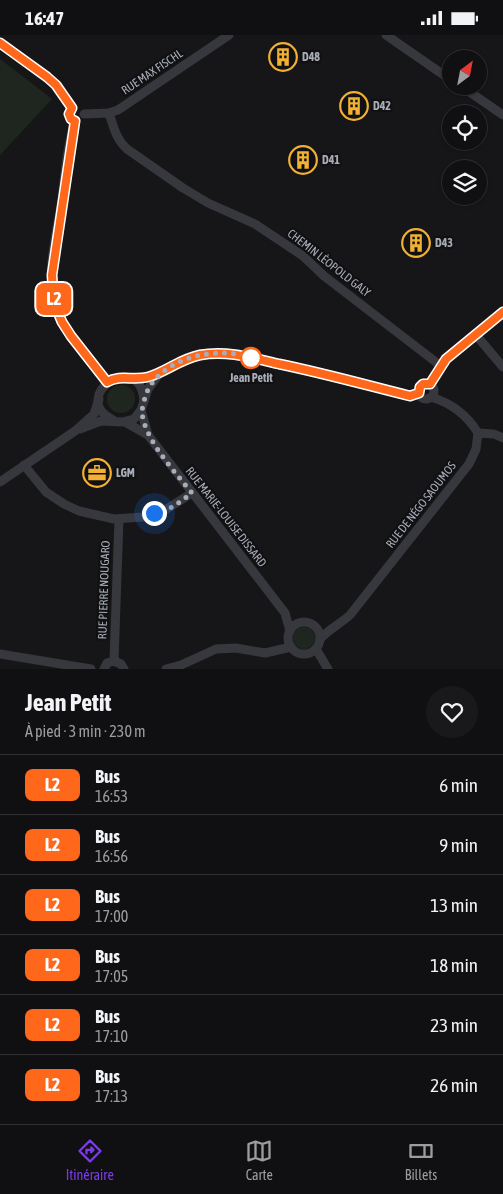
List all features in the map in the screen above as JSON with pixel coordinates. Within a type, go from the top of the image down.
[{"type":"street","name":"RUE MAX FISCHL","points":[[84,114],[109,113],[118,110],[229,35]]},
{"type":"street","points":[[386,35],[442,74]]},
{"type":"street","points":[[0,43],[56,85],[72,108]]},
{"type":"street","points":[[474,95],[503,115]]},
{"type":"street","points":[[72,108],[80,107],[84,114],[82,119],[75,121]]},
{"type":"street","points":[[72,108],[69,114],[71,119],[75,121]]},
{"type":"street","name":"CHEMIN LÉOPOLD GALY","points":[[109,113],[120,143],[127,149],[208,203],[256,224],[288,245],[308,260],[324,276],[441,365]]},
{"type":"street","points":[[75,121],[52,275],[54,303],[62,322],[71,336],[107,382]]},
{"type":"street","points":[[434,393],[441,365],[454,352],[503,313]]},
{"type":"street","points":[[476,335],[503,367]]},
{"type":"street","points":[[0,482],[75,431],[94,413],[100,393],[107,382],[118,377],[142,379],[159,374],[172,365],[199,355],[216,353],[234,354],[410,396],[419,393]]},
{"type":"street","points":[[75,431],[101,421],[120,422],[134,419],[143,406],[148,389],[159,374]]},
{"type":"street","points":[[127,377],[140,386],[144,395],[143,406]]},
{"type":"street","points":[[419,393],[421,385],[425,383],[434,393],[465,415],[478,433],[494,434],[503,439]]},
{"type":"street","points":[[419,393],[423,398],[434,393]]},
{"type":"street","points":[[99,399],[102,411],[110,419],[120,422]]},
{"type":"street","name":"RUE MARIE-LOUISE DISSARD","points":[[143,406],[148,435],[285,613],[301,623]]},
{"type":"street","name":"RUE MARIE-LOUISE DISSARD","points":[[120,422],[148,435]]},
{"type":"street","name":"RUE DE NÉGO SAOUMOS","points":[[320,639],[329,629],[341,623],[350,615],[438,504],[473,456],[478,433]]},
{"type":"street","points":[[24,465],[46,492],[64,504],[80,511],[119,519],[143,517],[165,510],[192,493]]},
{"type":"street","name":"RUE PIERRE NOUGARO","points":[[114,661],[119,519]]},
{"type":"street","name":"RUE MARIE-LOUISE DISSARD","points":[[285,613],[290,631]]},
{"type":"street","points":[[313,651],[300,653],[291,647],[288,639],[290,631],[294,626],[301,623],[309,623],[316,628],[329,629]]},
{"type":"street","points":[[313,651],[320,639],[316,628]]},
{"type":"street","points":[[166,669],[181,665],[216,649],[247,649],[265,653],[291,647]]},
{"type":"street","points":[[313,651],[317,660],[326,666]]},
{"type":"street","points":[[0,654],[91,669]]},
{"type":"street","points":[[104,669],[107,663],[114,661],[121,664],[124,669]]},
{"type":"shaded area","points":[[0,59],[52,99],[0,155]]},
{"type":"shaded area","points":[[121,385],[131,389],[135,399],[131,409],[121,413],[111,409],[107,399],[111,389]]},
{"type":"shaded area","points":[[304,627],[312,630],[315,638],[312,646],[304,649],[296,646],[293,638],[296,630]]},
{"type":"bus line","name":"L2","points":[[0,43],[56,85],[72,108],[69,114],[71,119],[75,121],[72,128],[52,275],[54,303],[62,322],[71,336],[107,382],[118,377],[142,379],[159,374],[172,365],[186,359],[216,353],[234,354],[320,373],[410,396],[419,393],[418,391],[423,384],[430,384],[446,359],[503,312]]},
{"type":"place","name":"D48","points":[[283,57]]},
{"type":"place","name":"D42","points":[[354,106]]},
{"type":"place","name":"D41","points":[[303,160]]},
{"type":"place","name":"D43","points":[[416,243]]},
{"type":"place","name":"Jean Petit","points":[[251,358]]},
{"type":"place","name":"LGM","points":[[97,473]]},
{"type":"route","points":[[154,513],[173,507],[192,493],[148,435],[142,410],[148,389],[159,374],[172,365],[199,355],[216,353],[234,354],[251,358]]}]
